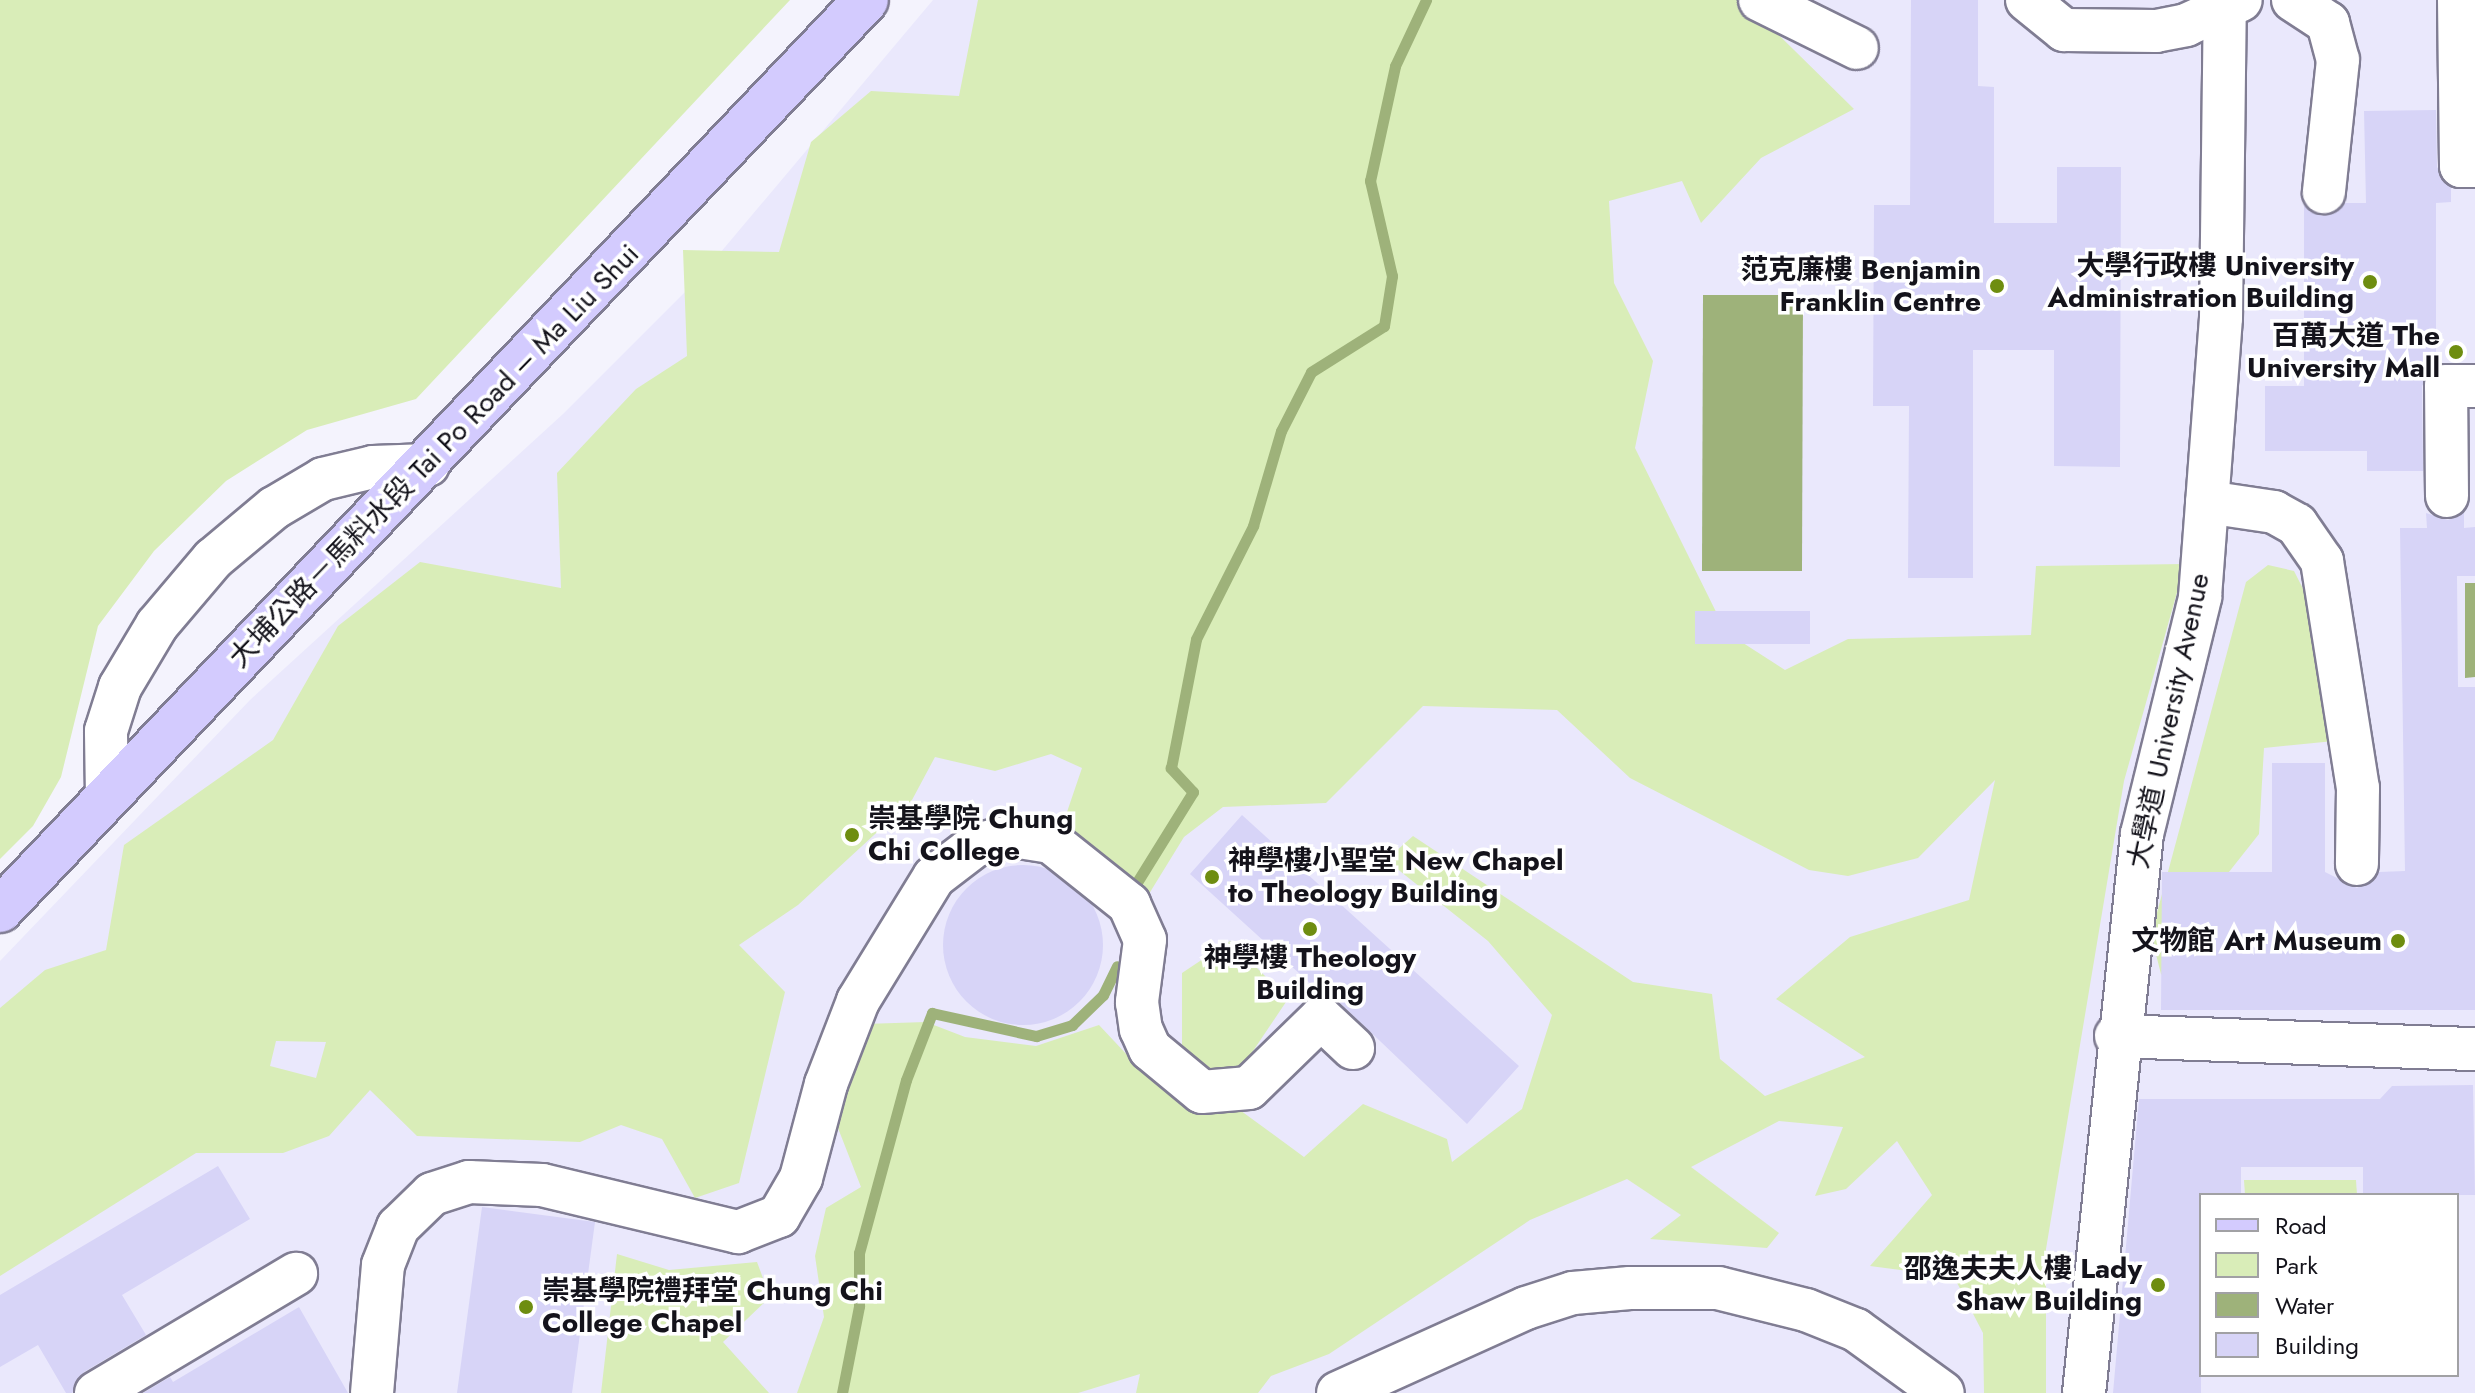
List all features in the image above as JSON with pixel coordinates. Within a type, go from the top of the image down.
[{"type":"main road","name":"大埔公路－馬料水段 Tai Po Road – Ma Liu Shui","points":[[0,910],[428,465],[866,0]]},
{"type":"street","points":[[1760,0],[1857,48]]},
{"type":"street","points":[[2027,0],[2064,30],[2156,31],[2186,25],[2230,2]]},
{"type":"street","points":[[2293,0],[2328,23],[2338,60],[2324,192]]},
{"type":"street","points":[[2459,0],[2461,166],[2475,166]]},
{"type":"street","name":"大學道 University Avenue","points":[[2084,1393],[2116,1036],[2142,834],[2200,597],[2221,318],[2230,2]]},
{"type":"street","points":[[2447,496],[2446,386],[2475,386]]},
{"type":"street","points":[[107,797],[106,731],[120,687],[157,625],[213,559],[274,508],[323,479],[373,467],[428,465]]},
{"type":"street","points":[[2207,502],[2274,512],[2297,525],[2322,561],[2358,788],[2357,864]]},
{"type":"street","points":[[372,1393],[383,1265],[398,1227],[432,1194],[469,1182],[542,1185],[738,1232],[779,1216],[801,1178],[826,1084],[858,1001],[928,884],[976,845],[1013,836],[1051,842],[1119,893],[1137,915],[1145,940],[1124,1002],[1150,1049],[1202,1092],[1249,1088],[1321,1018],[1353,1048]]},
{"type":"street","points":[[2116,1036],[2475,1049]]},
{"type":"street","points":[[96,1393],[296,1274]]},
{"type":"street","points":[[1338,1393],[1526,1308],[1573,1293],[1630,1288],[1718,1288],[1806,1310],[1856,1330],[1943,1393]]},
{"type":"shaded area","points":[[933,0],[2475,0],[2475,1393],[0,1393],[0,961],[250,700],[563,414],[699,278]]},
{"type":"green space","points":[[0,0],[790,0],[416,399],[307,430],[226,481],[154,551],[98,626],[61,777],[33,826],[0,859]]},
{"type":"green space","points":[[978,0],[1743,0],[1854,109],[1761,158],[1701,223],[1682,181],[1609,201],[1614,283],[1653,361],[1635,448],[1726,632],[1785,670],[1848,639],[2031,635],[2036,566],[2185,564],[2124,781],[2046,1249],[2046,1393],[1984,1393],[1983,1333],[1954,1277],[1870,1266],[1932,1195],[1897,1141],[1846,1189],[1815,1196],[1843,1127],[1779,1121],[1691,1167],[1779,1233],[1767,1248],[1650,1239],[1681,1215],[1627,1179],[1530,1220],[1329,1354],[1271,1376],[1258,1393],[1136,1393],[1140,1374],[1078,1393],[797,1393],[824,1317],[815,1256],[826,1208],[861,1187],[820,1082],[855,1073],[864,1024],[926,1022],[965,1037],[1036,1046],[1099,1025],[1130,1058],[1158,1075],[1182,1068],[1182,973],[1230,941],[1288,999],[1222,1097],[1304,1157],[1363,1104],[1447,1139],[1452,1162],[1522,1109],[1552,1015],[1488,941],[1386,860],[1413,836],[1633,982],[1712,994],[1720,1059],[1765,1096],[1865,1057],[1776,999],[1850,937],[1969,900],[1995,780],[1918,858],[1848,876],[1809,870],[1630,778],[1557,710],[1423,706],[1326,803],[1223,807],[1184,837],[1128,928],[1054,850],[1082,768],[1051,754],[995,771],[935,757],[912,800],[798,905],[739,945],[785,992],[739,1183],[695,1198],[662,1139],[621,1125],[580,1142],[417,1136],[370,1090],[329,1136],[283,1153],[196,1153],[0,1276],[0,1008],[45,970],[106,950],[124,845],[273,740],[338,626],[420,562],[561,588],[557,473],[636,389],[687,356],[683,250],[779,252],[811,142],[871,91],[959,96]],"holes":[[[276,1041],[326,1042],[316,1078],[270,1066]]]},
{"type":"green space","points":[[2268,565],[2294,571],[2329,640],[2334,741],[2264,748],[2259,834],[2225,877],[2185,993],[2161,974],[2151,935],[2246,582]]},
{"type":"green space","points":[[2244,1180],[2356,1180],[2357,1193],[2245,1193]]},
{"type":"green space","points":[[617,1254],[669,1270],[757,1262],[770,1297],[723,1342],[769,1393],[601,1393]]},
{"type":"water","points":[[1703,295],[1803,295],[1802,571],[1702,571]]},
{"type":"water","points":[[2465,583],[2475,583],[2475,677],[2465,678]]},
{"type":"building","name":"范克廉樓 Benjamin Franklin Centre","points":[[1911,0],[1978,0],[1978,86],[1994,87],[1994,223],[2057,223],[2057,167],[2121,167],[2120,467],[2054,466],[2054,350],[1973,350],[1973,578],[1908,578],[1909,406],[1873,406],[1874,205],[1910,205]]},
{"type":"building","name":"大學行政樓 University Administration Building","points":[[2436,110],[2437,167],[2451,187],[2451,202],[2436,203],[2436,365],[2422,386],[2423,471],[2367,471],[2367,451],[2265,451],[2265,386],[2304,386],[2304,205],[2322,216],[2345,203],[2366,203],[2364,111]]},
{"type":"building","points":[[2464,512],[2464,528],[2475,527],[2475,576],[2457,576],[2458,687],[2475,687],[2475,1010],[2161,1010],[2162,872],[2272,872],[2272,763],[2325,763],[2325,872],[2357,888],[2379,872],[2405,871],[2400,528],[2427,528],[2426,513],[2448,520]]},
{"type":"building","points":[[1695,611],[1810,611],[1810,644],[1695,644]]},
{"type":"building","name":"神學樓 Theology Building","points":[[1242,815],[1519,1066],[1467,1124],[1337,1000],[1323,995],[1190,874]]},
{"type":"building","points":[[1023,865],[1054,871],[1080,888],[1097,914],[1103,945],[1097,976],[1080,1002],[1054,1019],[1023,1025],[992,1019],[966,1002],[949,976],[943,945],[949,914],[966,888],[992,871]]},
{"type":"building","name":"邵逸夫夫人樓 Lady Shaw Building","points":[[2473,1085],[2475,1195],[2363,1193],[2363,1167],[2241,1167],[2241,1193],[2199,1193],[2201,1393],[2113,1393],[2139,1099],[2380,1099],[2392,1086]]},
{"type":"building","points":[[218,1166],[250,1219],[122,1295],[146,1335],[84,1372],[72,1393],[66,1393],[38,1345],[0,1367],[0,1295]]},
{"type":"building","name":"崇基學院禮拜堂 Chung Chi College Chapel","points":[[482,1207],[595,1222],[572,1393],[457,1393]]},
{"type":"building","points":[[299,1307],[348,1393],[143,1393],[170,1377],[173,1382]]},
{"type":"waterway","points":[[1134,887],[1193,792],[1171,768],[1196,639],[1253,526],[1281,431],[1311,372],[1384,326],[1392,276],[1370,181],[1395,66],[1426,0]]},
{"type":"waterway","points":[[842,1393],[859,1306],[859,1253],[906,1080],[932,1013],[1036,1036],[1072,1025],[1103,995],[1117,966]]},
{"type":"place","name":"大學行政樓 University Administration Building","points":[[2370,282]]},
{"type":"place","name":"范克廉樓 Benjamin Franklin Centre","points":[[1997,286]]},
{"type":"place","name":"百萬大道 The University Mall","points":[[2456,352]]},
{"type":"place","name":"崇基學院 Chung Chi College","points":[[852,835]]},
{"type":"place","name":"神學樓小聖堂 New Chapel to Theology Building","points":[[1212,877]]},
{"type":"place","name":"神學樓 Theology Building","points":[[1310,929]]},
{"type":"place","name":"文物館 Art Museum","points":[[2398,941]]},
{"type":"place","name":"邵逸夫夫人樓 Lady Shaw Building","points":[[2158,1285]]},
{"type":"place","name":"崇基學院禮拜堂 Chung Chi College Chapel","points":[[526,1307]]}]
